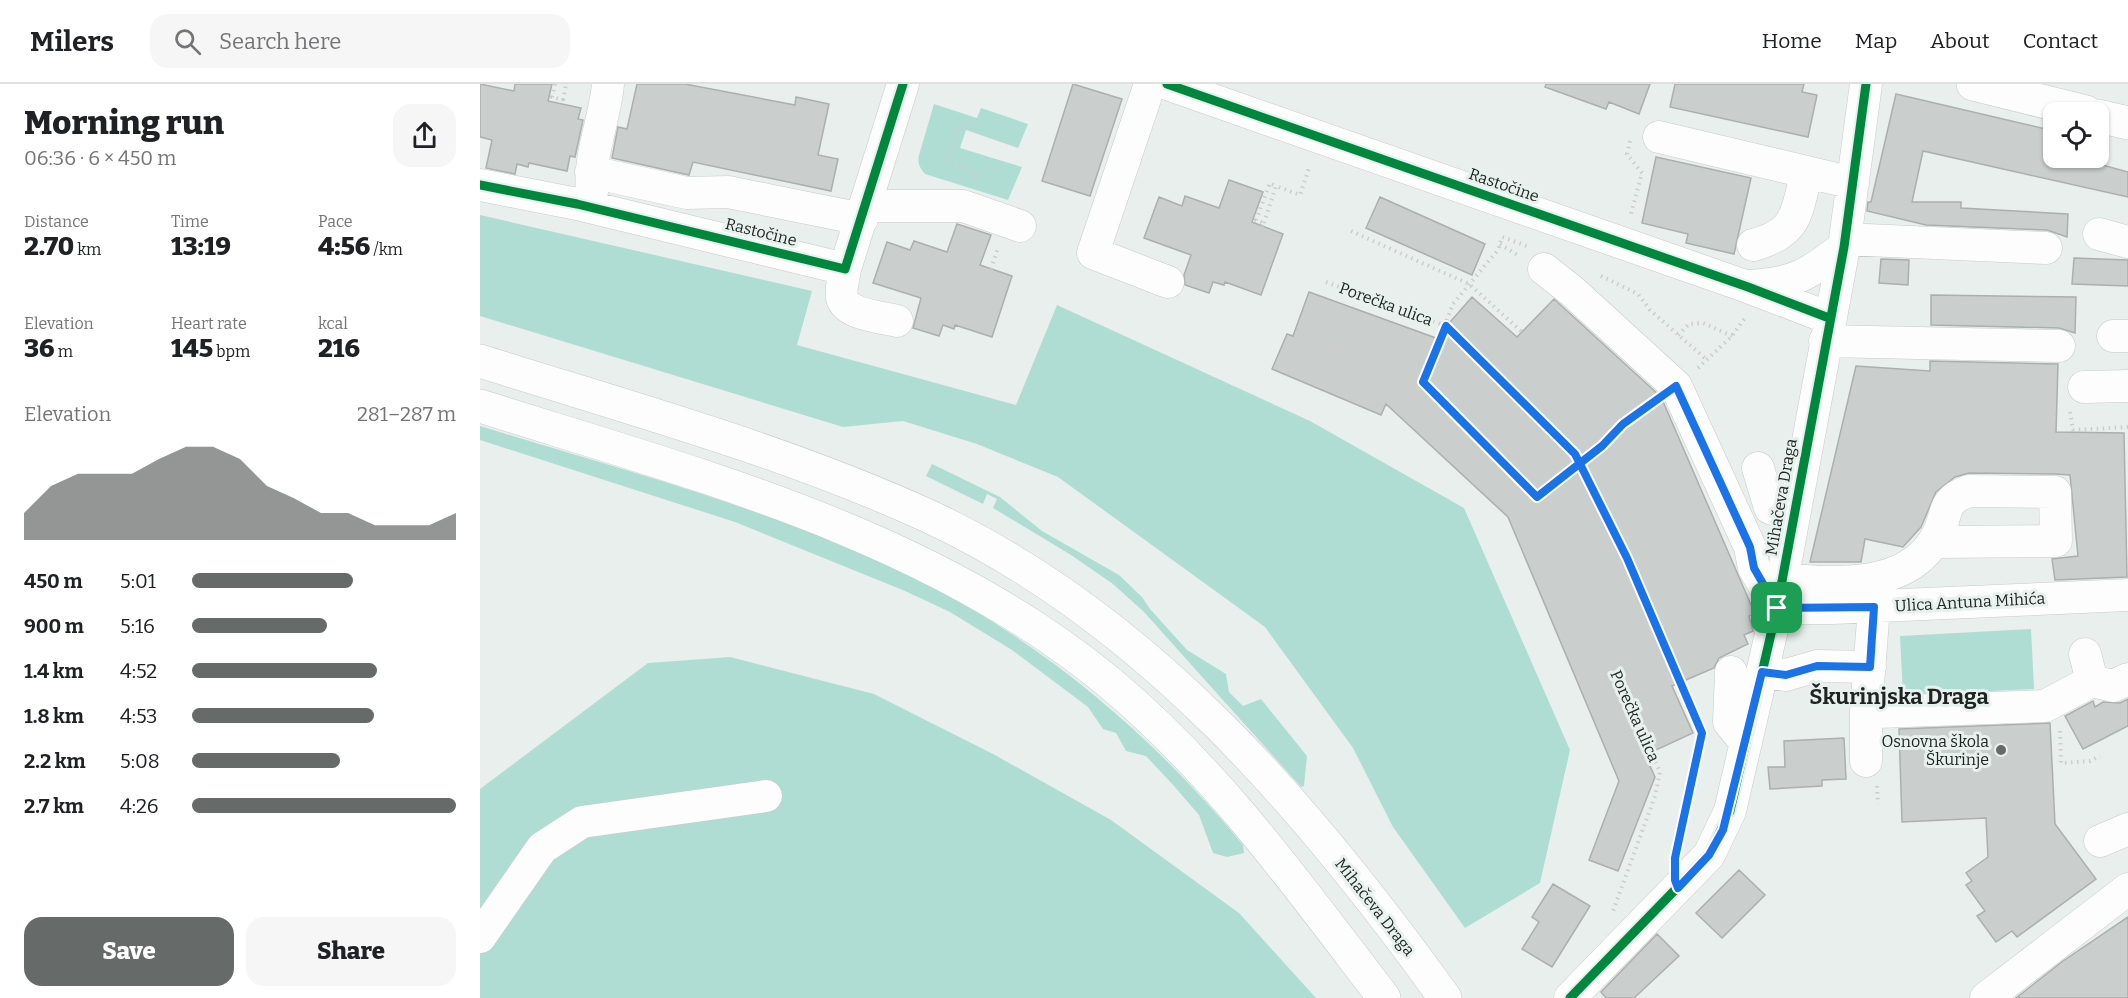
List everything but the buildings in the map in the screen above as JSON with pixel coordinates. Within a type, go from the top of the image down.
[{"type":"main road","points":[[1973,84],[2046,102]]},
{"type":"main road","points":[[2109,119],[2128,123]]},
{"type":"main road","name":"Mihačeva Draga","points":[[480,361],[654,415],[839,478],[927,516],[985,547],[1083,608],[1153,664],[1214,720],[1303,817],[1445,998]]},
{"type":"main road","points":[[480,406],[804,511],[950,577],[1063,648],[1109,683],[1196,764],[1267,844],[1384,998]]},
{"type":"street","points":[[597,208],[592,194],[591,172],[608,84]]},
{"type":"street","points":[[897,321],[858,311],[842,300],[842,292],[845,269],[903,84]]},
{"type":"street","points":[[1150,84],[1094,253],[1168,282]]},
{"type":"street","name":"Rastočine","points":[[1167,84],[1748,287],[1827,330],[2059,346]]},
{"type":"street","name":"Mihačeva Draga","points":[[1570,998],[1602,964],[1676,873],[1709,855],[1723,830],[1746,743],[1779,593],[1844,243],[1866,84]]},
{"type":"street","points":[[1659,137],[1853,183]]},
{"type":"street","points":[[591,172],[687,193],[728,192],[864,213],[963,206],[1010,234]]},
{"type":"street","points":[[1753,245],[1779,236],[1787,229],[1794,219],[1807,172]]},
{"type":"street","name":"Rastočine","points":[[480,185],[597,208],[845,269]]},
{"type":"street","points":[[1844,243],[2046,248]]},
{"type":"street","name":"Rastočine","points":[[1748,287],[1781,284],[1799,278],[1844,243]]},
{"type":"street","points":[[1544,268],[1676,386],[1750,547],[1754,568],[1779,593],[1830,583],[1879,578],[1916,559],[1934,542]]},
{"type":"street","points":[[2084,387],[2128,386]]},
{"type":"street","points":[[1758,468],[1770,508],[1793,516]]},
{"type":"street","name":"Ulica Antuna Mihića","points":[[1779,593],[1874,607],[2128,595]]},
{"type":"street","points":[[1871,775],[1870,667],[1874,607]]},
{"type":"street","points":[[1762,672],[1786,675],[1817,666],[1870,667]]},
{"type":"street","points":[[1878,712],[2036,708],[2053,701],[2088,667],[2113,686],[2128,679]]},
{"type":"street","points":[[1731,672],[1729,722],[1746,743]]},
{"type":"street","points":[[480,937],[542,848],[562,832],[582,822],[766,796]]},
{"type":"street","points":[[2100,841],[2128,829]]},
{"type":"street","points":[[1986,998],[2128,889]]},
{"type":"street","points":[[1602,964],[1599,953],[1606,931]]},
{"type":"path","points":[[555,84],[552,98],[562,102],[566,84]]},
{"type":"path","points":[[967,170],[947,162],[960,124],[973,129]]},
{"type":"path","points":[[1628,149],[1627,154],[1642,173],[1629,222]]},
{"type":"path","points":[[1276,186],[1263,225],[1256,220],[1270,183],[1300,195],[1309,168]]},
{"type":"path","points":[[1351,231],[1469,284],[1623,424],[1728,656],[1731,672]]},
{"type":"path","points":[[991,269],[1010,234]]},
{"type":"path","points":[[1423,382],[1453,304],[1498,250],[1502,237],[1523,245]]},
{"type":"path","points":[[1591,271],[1638,294],[1650,310],[1707,360]]},
{"type":"path","points":[[1537,497],[1602,446],[1623,424],[1676,386],[1707,360],[1732,336],[1744,319]]},
{"type":"path","points":[[1678,335],[1689,324],[1703,323],[1732,336]]},
{"type":"path","points":[[2073,430],[2128,427]]},
{"type":"path","points":[[2053,701],[2060,725],[2061,763],[2090,761],[2100,756]]},
{"type":"path","points":[[1871,775],[1878,804]]},
{"type":"green space","points":[[934,104],[977,118],[981,108],[1028,124],[1018,148],[966,130],[960,148],[1022,167],[1008,200],[923,172],[918,158]]},
{"type":"green space","points":[[480,215],[812,291],[797,345],[1016,405],[1057,305],[1310,421],[1464,508],[1570,750],[1540,883],[1465,928],[1393,827],[1353,748],[1265,627],[1058,477],[977,444],[903,421],[843,427],[480,316]]},
{"type":"green space","points":[[480,426],[703,494],[814,534],[868,556],[966,606],[1054,664],[1135,731],[1209,805],[1243,845],[1244,853],[1227,857],[1213,853],[1199,815],[1146,756],[1126,751],[1116,733],[1103,729],[1088,707],[1012,650],[950,612],[905,591],[735,522],[480,440]]},
{"type":"green space","points":[[932,464],[1000,497],[1042,531],[1119,575],[1142,597],[1187,650],[1226,674],[1229,692],[1243,706],[1261,699],[1307,756],[1304,786],[1301,787],[1144,612],[1113,584],[1071,555],[993,508],[997,499],[987,494],[983,504],[926,476]]},
{"type":"green space","points":[[2031,629],[2034,689],[1903,695],[1900,636]]},
{"type":"green space","points":[[730,657],[874,694],[993,754],[1111,820],[1239,913],[1316,998],[480,998],[480,789],[648,663]]},
{"type":"cycle path","points":[[480,185],[577,204],[845,269],[903,84]]},
{"type":"cycle path","points":[[1167,84],[1748,287],[1829,318]]},
{"type":"cycle path","points":[[1570,998],[1709,855],[1730,811],[1777,608],[1844,247],[1866,84]]},
{"type":"place","name":"Osnovna škola Škurinje","points":[[2001,750]]},
{"type":"district","name":"Škurinjska Draga","points":[[1899,696]]},
{"type":"route","points":[[1777,608],[1754,568],[1750,547],[1676,386],[1623,424],[1602,446],[1579,462],[1537,497],[1423,382],[1446,326],[1575,454],[1579,462],[1627,558],[1702,733],[1675,858],[1675,880],[1678,888],[1709,855],[1723,830],[1730,811],[1762,672],[1792,675],[1817,666],[1870,667],[1874,607],[1777,608]]}]
